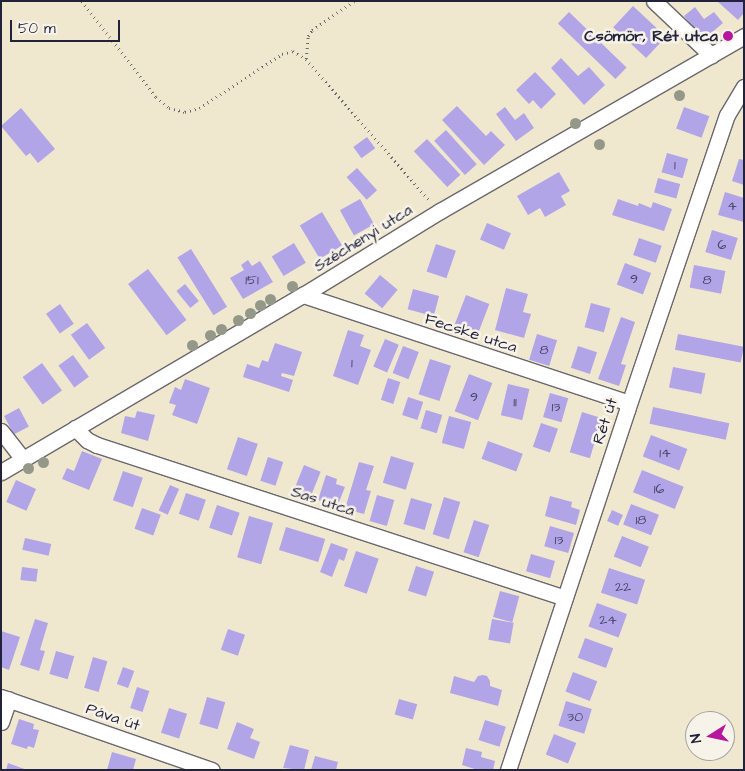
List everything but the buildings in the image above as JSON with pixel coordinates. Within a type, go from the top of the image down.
[{"type":"street","points":[[654,1],[710,55]]},
{"type":"street","name":"Széchenyi utca","points":[[1,472],[303,295],[440,211],[744,36]]},
{"type":"street","name":"Rét út","points":[[508,770],[629,403],[727,115],[744,87]]},
{"type":"street","name":"Fecske utca","points":[[303,295],[629,403]]},
{"type":"street","name":"Sas utca","points":[[75,428],[87,440],[97,445],[565,598]]},
{"type":"street","points":[[1,431],[23,459]]},
{"type":"street","points":[[1,722],[5,698]]},
{"type":"street","name":"Páva út","points":[[5,698],[212,770]]},
{"type":"path","points":[[82,1],[156,97],[169,108],[185,112],[199,108],[282,54],[293,51],[306,58],[440,211]]},
{"type":"path","points":[[306,58],[308,36],[312,30],[354,1]]},
{"type":"place","name":"Csömör, Rét utca","points":[[728,36]]}]
